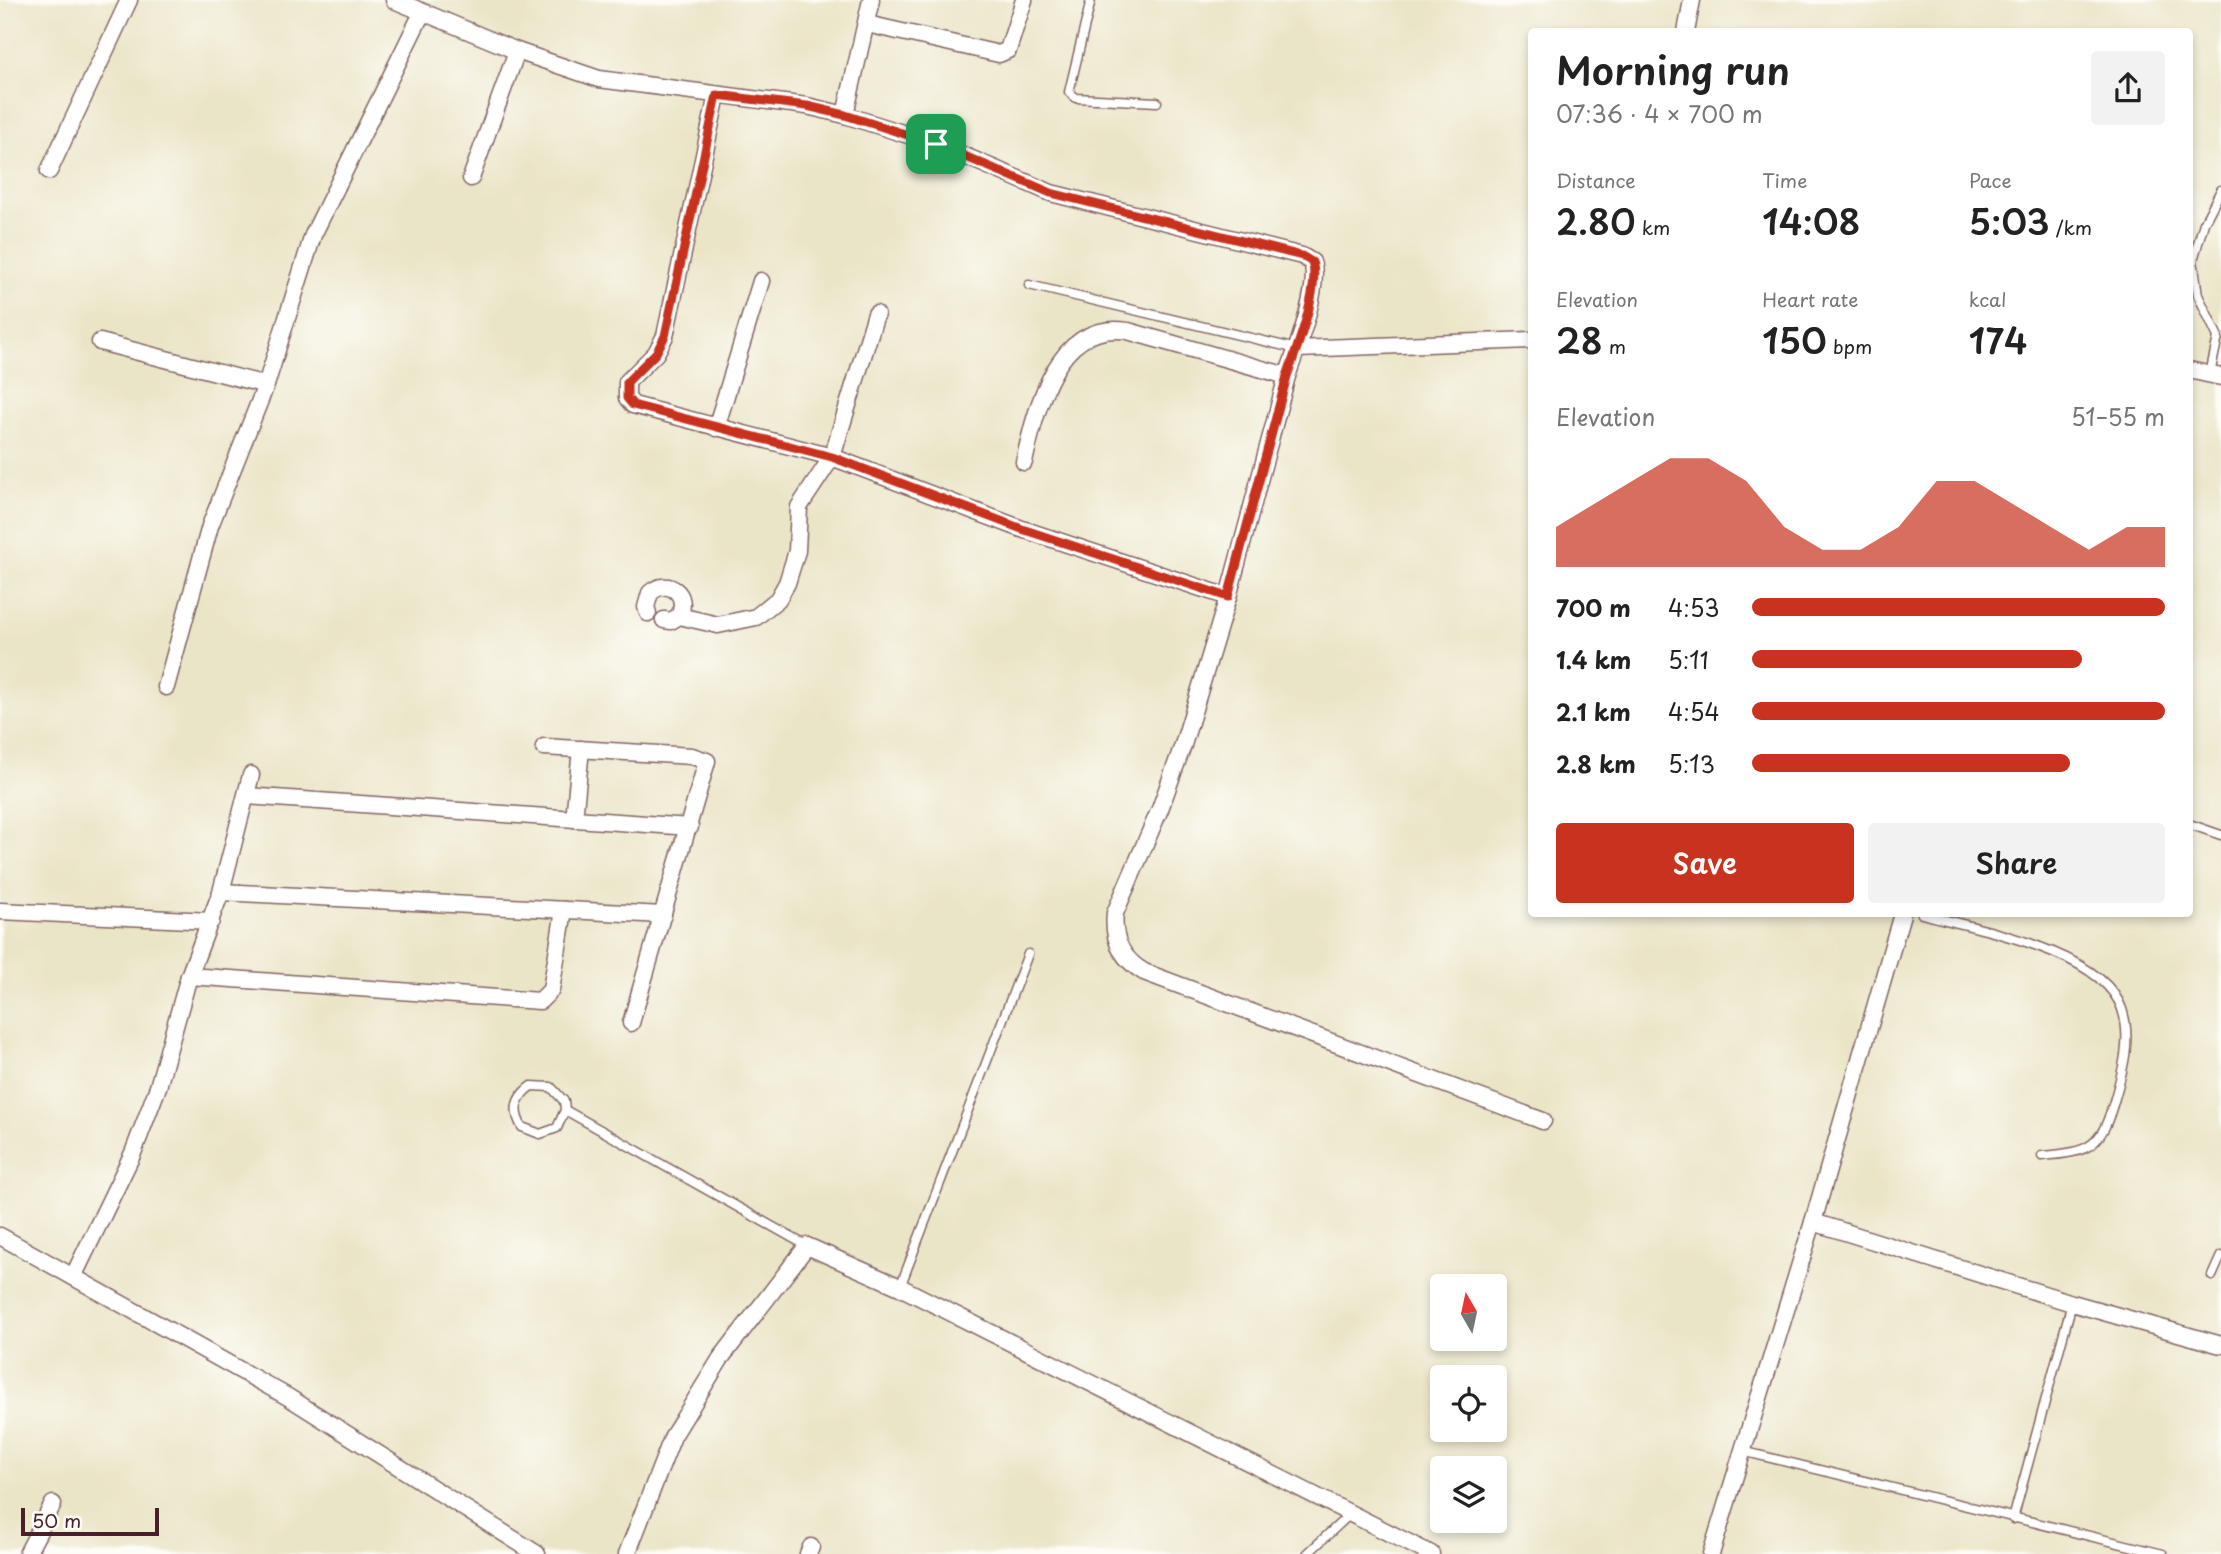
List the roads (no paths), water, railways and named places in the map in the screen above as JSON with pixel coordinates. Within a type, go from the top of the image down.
[{"type":"street","points":[[49,171],[129,0]]},
{"type":"street","points":[[394,0],[517,51],[599,79],[807,106],[845,115],[936,144],[1051,193],[1308,258],[1314,266],[1314,279],[1297,349],[1287,376],[1228,597],[1172,778],[1115,913],[1113,925],[1119,949],[1136,967],[1198,994],[1544,1121]]},
{"type":"street","points":[[845,115],[871,0]]},
{"type":"street","points":[[867,24],[999,54],[1008,50],[1024,0]]},
{"type":"street","points":[[1687,28],[1692,0]]},
{"type":"street","points":[[166,687],[211,526],[267,385],[313,235],[422,13]]},
{"type":"street","points":[[471,178],[517,51]]},
{"type":"street","points":[[717,95],[665,336],[656,353],[627,382],[625,390],[633,405],[832,457],[1022,529],[1228,597]]},
{"type":"street","points":[[716,428],[761,281]]},
{"type":"street","points":[[648,613],[646,599],[650,593],[663,586],[670,587],[681,596],[684,603],[671,618],[718,625],[756,617],[778,599],[787,583],[797,551],[799,507],[832,457],[876,314]]},
{"type":"street","points":[[1024,462],[1042,393],[1079,341],[1096,332],[1107,329],[1128,331],[1287,376]]},
{"type":"street","points":[[1297,349],[1528,340]]},
{"type":"street","points":[[100,342],[267,385]]},
{"type":"street","points":[[2193,371],[2216,375]]},
{"type":"street","points":[[544,747],[705,758],[707,768],[631,1023]]},
{"type":"street","points":[[574,819],[581,749]]},
{"type":"street","points":[[74,1275],[133,1153],[150,1109],[188,976],[221,892],[251,775]]},
{"type":"street","points":[[246,796],[690,827]]},
{"type":"street","points":[[221,892],[663,915]]},
{"type":"street","points":[[188,976],[540,1001],[551,990],[564,910]]},
{"type":"street","points":[[0,911],[211,921]]},
{"type":"street","points":[[1712,1554],[1813,1222],[1901,917]]},
{"type":"street","points":[[1813,1222],[2072,1303],[2221,1345]]},
{"type":"street","points":[[0,1236],[288,1397],[537,1554]]},
{"type":"street","points":[[627,1554],[660,1465],[679,1425],[721,1358],[807,1246],[900,1287],[1431,1554]]},
{"type":"street","points":[[27,1554],[53,1504]]},
{"type":"lane","points":[[1091,0],[1069,92],[1076,98],[1157,102]]},
{"type":"lane","points":[[2216,375],[2218,337],[2198,295],[2193,260],[2204,223],[2221,190]]},
{"type":"lane","points":[[1029,285],[1297,349]]},
{"type":"lane","points":[[2193,825],[2221,835]]},
{"type":"lane","points":[[1932,917],[2063,957],[2101,981],[2115,995],[2122,1008],[2127,1040],[2122,1073],[2106,1128],[2098,1142],[2085,1150],[2042,1156]]},
{"type":"lane","points":[[900,1287],[1028,954]]},
{"type":"lane","points":[[565,1110],[557,1128],[540,1135],[522,1127],[515,1109],[523,1092],[541,1085],[558,1093],[565,1110],[807,1246]]},
{"type":"lane","points":[[2212,1276],[2221,1256]]},
{"type":"lane","points":[[2013,1519],[2072,1303]]},
{"type":"lane","points":[[1742,1451],[2163,1554]]},
{"type":"lane","points":[[1307,1554],[1349,1515]]}]
